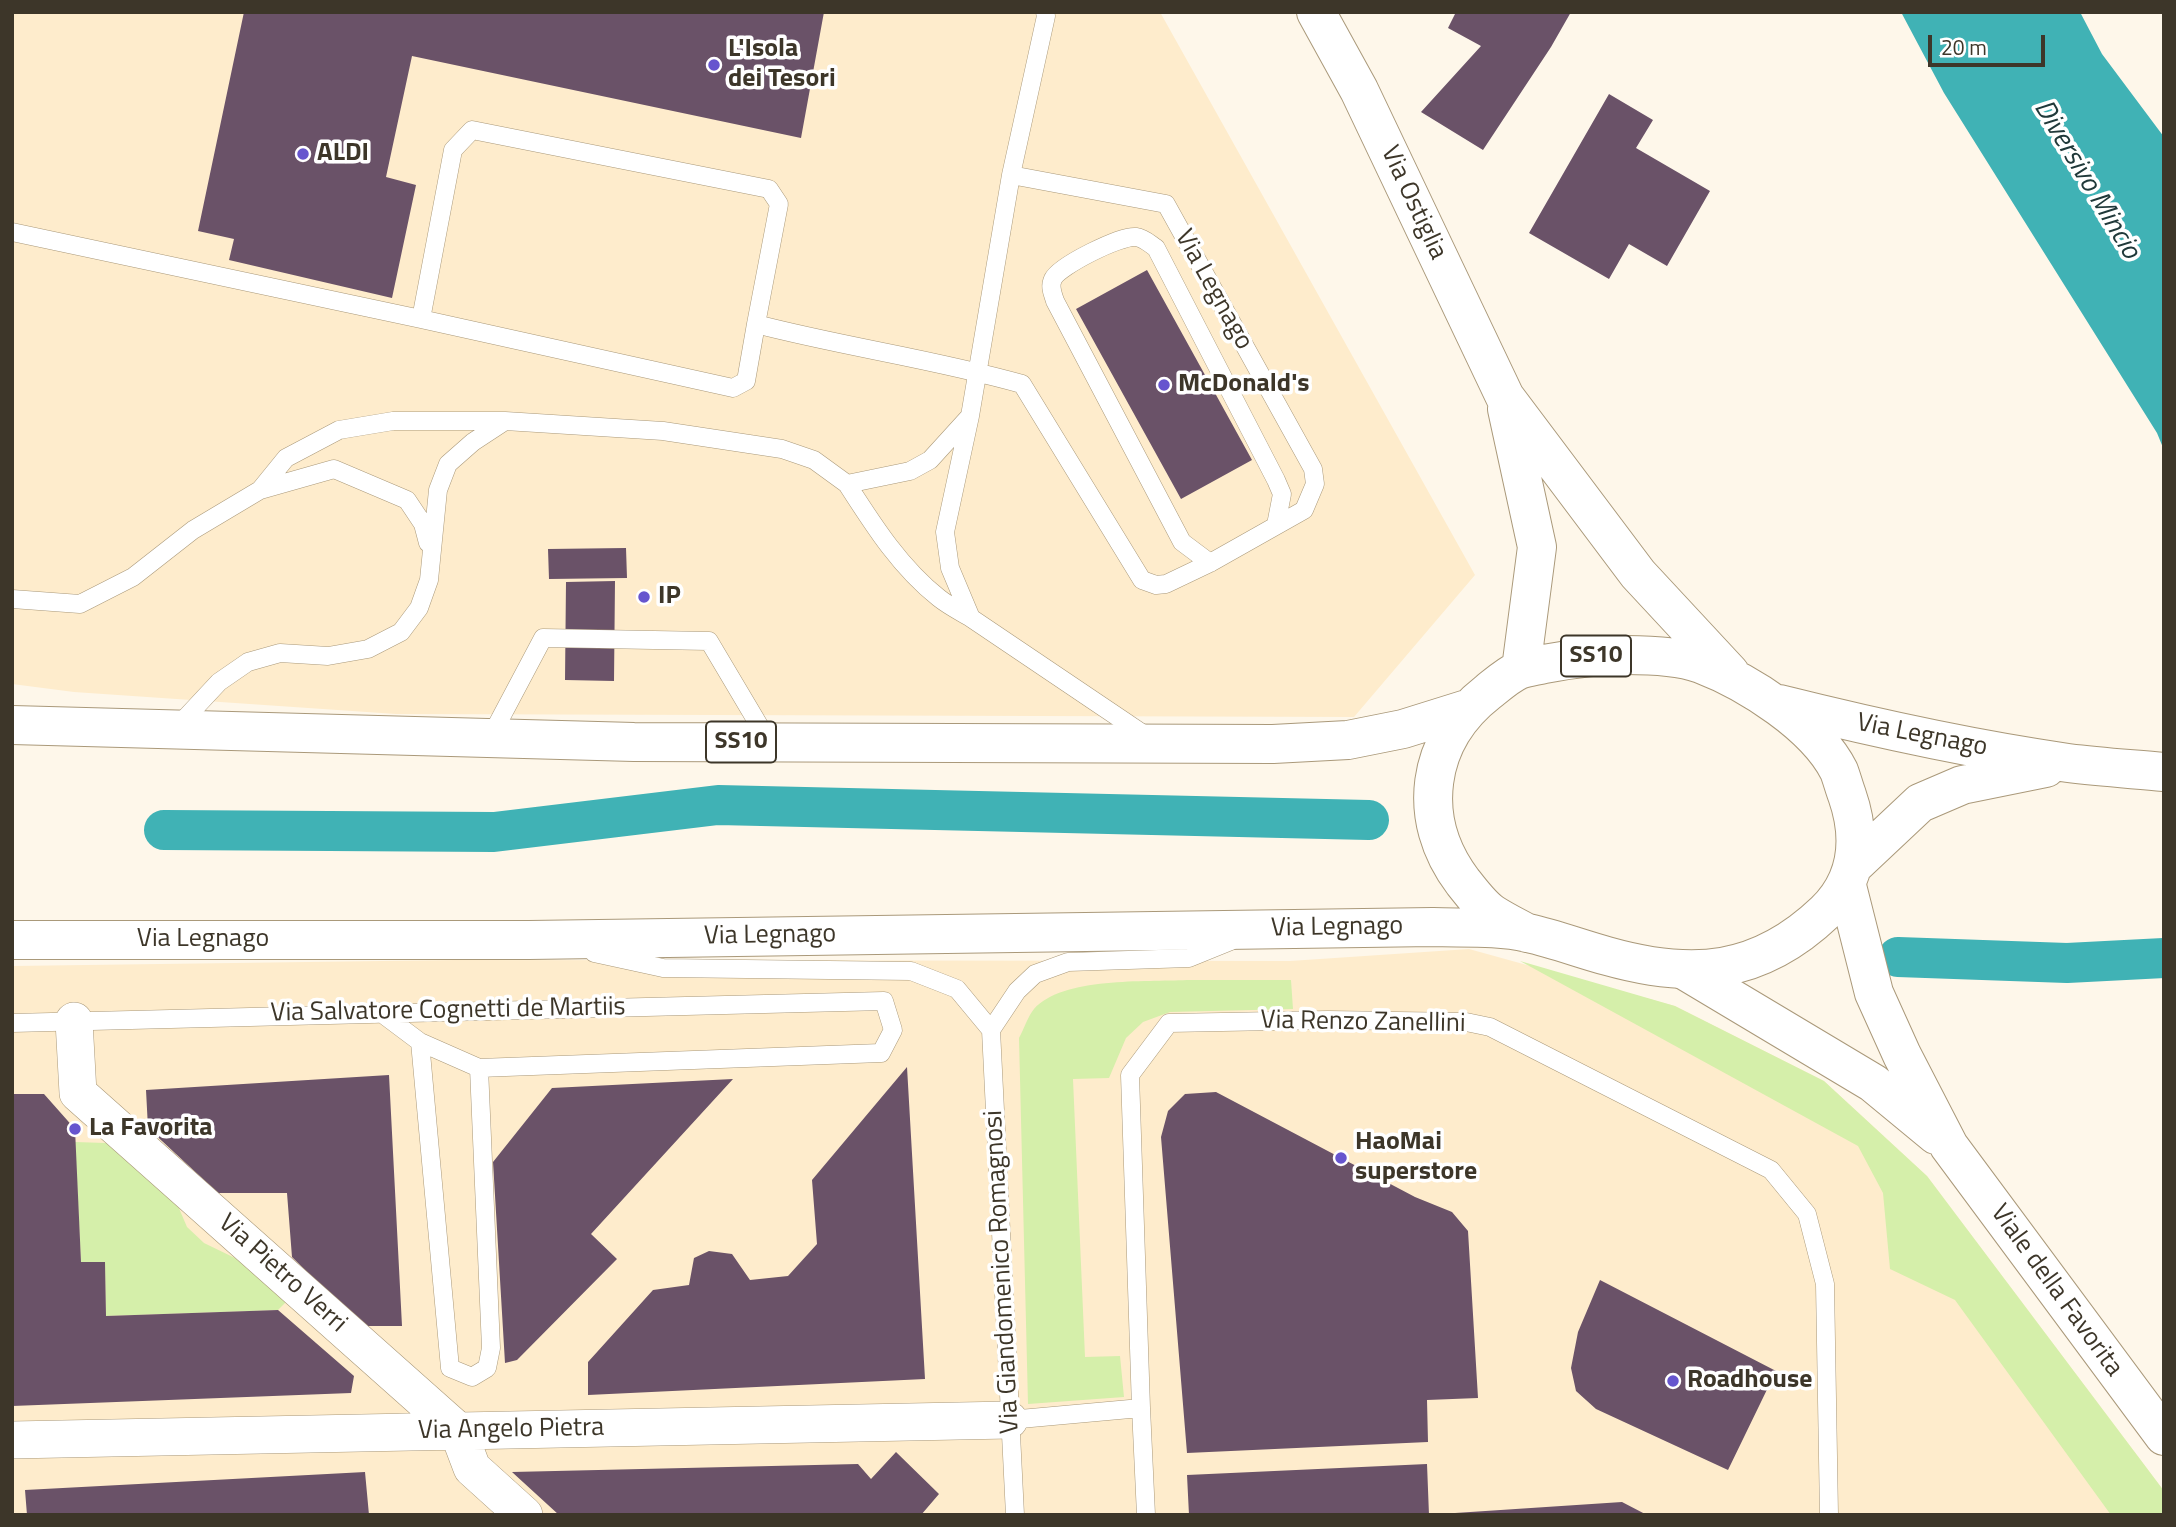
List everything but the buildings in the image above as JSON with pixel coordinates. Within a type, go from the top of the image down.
[{"type":"main road","name":"Via Ostiglia","points":[[1316,12],[1359,90],[1504,397],[1638,574],[1737,679]]},
{"type":"main road","name":"Via Ostiglia","points":[[1504,397],[1537,547],[1521,669]]},
{"type":"main road","name":"Via Legnago","points":[[12,725],[490,738],[1273,744],[1348,740],[1403,730],[1466,709],[1521,669],[1579,657],[1635,655],[1697,663],[1737,679],[1777,704],[1823,749],[1838,770],[1850,803],[1856,851],[1850,876]]},
{"type":"main road","name":"Via Legnago","points":[[1777,704],[1949,743],[2069,763],[2164,772]]},
{"type":"main road","name":"Via Legnago","points":[[1466,709],[1438,761],[1433,785],[1433,810],[1437,831],[1450,865],[1471,892],[1491,913],[1527,933],[1612,958],[1684,970],[1734,966],[1773,950],[1807,928],[1828,909],[1850,876],[1920,803],[1962,785],[2069,763]]},
{"type":"main road","name":"Viale della Favorita","points":[[1850,876],[1874,993],[1902,1055],[1949,1146],[2164,1436]]},
{"type":"main road","name":"Via Legnago","points":[[12,940],[529,940],[1433,927],[1527,933]]},
{"type":"main road","name":"Viale della Favorita","points":[[1684,970],[1873,1083],[1949,1146]]},
{"type":"street","name":"Via Pietro Verri","points":[[74,1021],[78,1093],[458,1431],[472,1468],[524,1515]]},
{"type":"street","name":"Via Angelo Pietra","points":[[12,1440],[1009,1420]]},
{"type":"lane","points":[[971,618],[950,568],[945,532],[970,416],[1011,175],[1045,12]]},
{"type":"lane","points":[[12,232],[733,388],[746,381],[779,204],[769,190],[472,130],[453,150],[421,319]]},
{"type":"lane","name":"Via Legnago","points":[[756,324],[802,336],[977,371],[1021,384],[1142,580],[1156,585],[1166,584],[1209,563],[1304,510],[1314,491],[1313,469],[1166,204],[1011,175]]},
{"type":"lane","points":[[1209,563],[1182,542],[1055,301],[1051,286],[1054,277],[1062,268],[1125,237],[1137,237],[1156,248],[1276,480],[1282,494],[1276,525]]},
{"type":"lane","points":[[847,484],[896,476],[930,460],[970,416]]},
{"type":"lane","points":[[260,490],[286,458],[338,430],[393,421],[505,421],[663,432],[782,449],[814,460],[847,484],[884,541],[908,570],[940,599],[1158,743]]},
{"type":"lane","points":[[175,729],[219,682],[247,662],[280,653],[328,656],[368,649],[401,632],[419,608],[429,580],[438,490],[448,464],[472,442],[505,421]]},
{"type":"lane","points":[[12,599],[80,604],[133,577],[193,530],[260,490],[334,468],[407,500],[423,524],[431,552]]},
{"type":"lane","points":[[490,738],[543,638],[557,638],[709,641],[769,742]]},
{"type":"lane","points":[[529,940],[663,968],[911,971],[957,989],[991,1030],[1017,991],[1035,974],[1068,962],[1189,958],[1258,930]]},
{"type":"lane","name":"Via Salvatore Cognetti de Martiis","points":[[12,1023],[884,1001],[893,1030],[881,1053],[479,1068]]},
{"type":"lane","points":[[380,1012],[420,1042],[479,1068],[491,1348],[487,1368],[472,1377],[450,1368],[420,1042]]},
{"type":"lane","name":"Via Renzo Zanellini","points":[[1146,1515],[1130,1075],[1169,1023],[1328,1020],[1466,1022],[1490,1027],[1771,1171],[1807,1214],[1825,1284],[1829,1515]]},
{"type":"lane","name":"Via Giandomenico Romagnosi","points":[[991,1030],[1015,1515]]},
{"type":"lane","points":[[1009,1420],[1141,1408]]},
{"type":"shaded area","points":[[12,12],[1160,12],[1475,575],[1354,717],[396,714],[74,692],[12,684]]},
{"type":"shaded area","points":[[1469,949],[1675,1006],[1824,1081],[1927,1176],[2164,1491],[2164,1515],[12,1515],[12,966],[456,960],[1290,961]]},
{"type":"green space","points":[[1520,961],[1675,1006],[1824,1081],[1927,1176],[2164,1491],[2164,1515],[2111,1515],[1955,1300],[1890,1269],[1883,1193],[1858,1146]]},
{"type":"green space","points":[[1291,980],[1293,1009],[1170,1012],[1143,1022],[1126,1038],[1109,1078],[1073,1079],[1085,1357],[1120,1356],[1124,1397],[1028,1404],[1019,1038],[1034,1009],[1064,991],[1106,983]]},
{"type":"green space","points":[[75,1142],[136,1144],[175,1199],[187,1227],[204,1243],[299,1289],[278,1310],[106,1316],[105,1263],[81,1262]]},
{"type":"water","name":"Diversivo Mincio","points":[[1901,12],[2080,12],[2102,54],[2164,137],[2164,450],[2157,433],[1944,93]]},
{"type":"waterway","points":[[164,830],[494,832],[718,805],[1369,820]]},
{"type":"waterway","points":[[1898,957],[2067,963],[2164,958]]},
{"type":"place","name":"L'Isola dei Tesori","points":[[714,65]]},
{"type":"place","name":"ALDI","points":[[303,154]]},
{"type":"place","name":"McDonald's","points":[[1164,385]]},
{"type":"place","name":"IP","points":[[644,597]]},
{"type":"place","name":"La Favorita","points":[[75,1129]]},
{"type":"place","name":"HaoMai superstore","points":[[1341,1158]]},
{"type":"place","name":"Roadhouse","points":[[1673,1381]]}]
